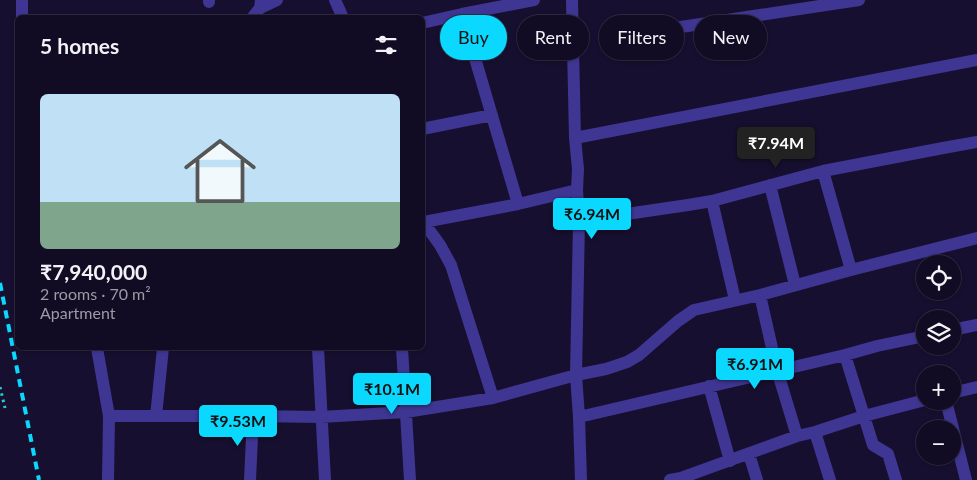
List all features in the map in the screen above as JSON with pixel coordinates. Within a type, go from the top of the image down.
[{"type":"street","points":[[22,0],[22,15]]},
{"type":"street","points":[[257,9],[277,0]]},
{"type":"street","points":[[335,0],[342,15]]},
{"type":"street","points":[[425,22],[534,0]]},
{"type":"street","points":[[572,0],[579,221],[576,375],[581,480]]},
{"type":"street","points":[[684,27],[859,0]]},
{"type":"street","points":[[462,14],[518,204]]},
{"type":"street","points":[[575,138],[977,60]]},
{"type":"street","points":[[425,128],[492,115]]},
{"type":"street","points":[[579,221],[712,201],[823,171],[977,142]]},
{"type":"street","points":[[823,171],[850,270]]},
{"type":"street","points":[[770,185],[795,284]]},
{"type":"street","points":[[425,221],[518,204],[577,190]]},
{"type":"street","points":[[712,201],[735,300]]},
{"type":"street","points":[[425,224],[451,265],[493,398]]},
{"type":"street","points":[[109,416],[322,417],[406,412],[493,398],[627,362],[694,310],[760,295],[795,284],[977,238]]},
{"type":"street","points":[[760,295],[777,370],[797,436]]},
{"type":"street","points":[[961,328],[977,325]]},
{"type":"street","points":[[579,417],[916,338]]},
{"type":"street","points":[[96,350],[109,416],[108,480]]},
{"type":"street","points":[[156,416],[163,350]]},
{"type":"street","points":[[318,350],[325,480]]},
{"type":"street","points":[[402,350],[410,480]]},
{"type":"street","points":[[845,355],[873,445],[888,454],[896,480]]},
{"type":"street","points":[[709,386],[730,461]]},
{"type":"street","points":[[961,391],[977,387]]},
{"type":"street","points":[[678,479],[797,436],[916,402]]},
{"type":"street","points":[[948,410],[966,480]]},
{"type":"street","points":[[250,480],[253,416]]},
{"type":"street","points":[[815,432],[830,480]]},
{"type":"street","points":[[749,454],[757,480]]},
{"type":"path","points":[[0,387],[5,408]]},
{"type":"railway","points":[[0,283],[39,480]]}]
